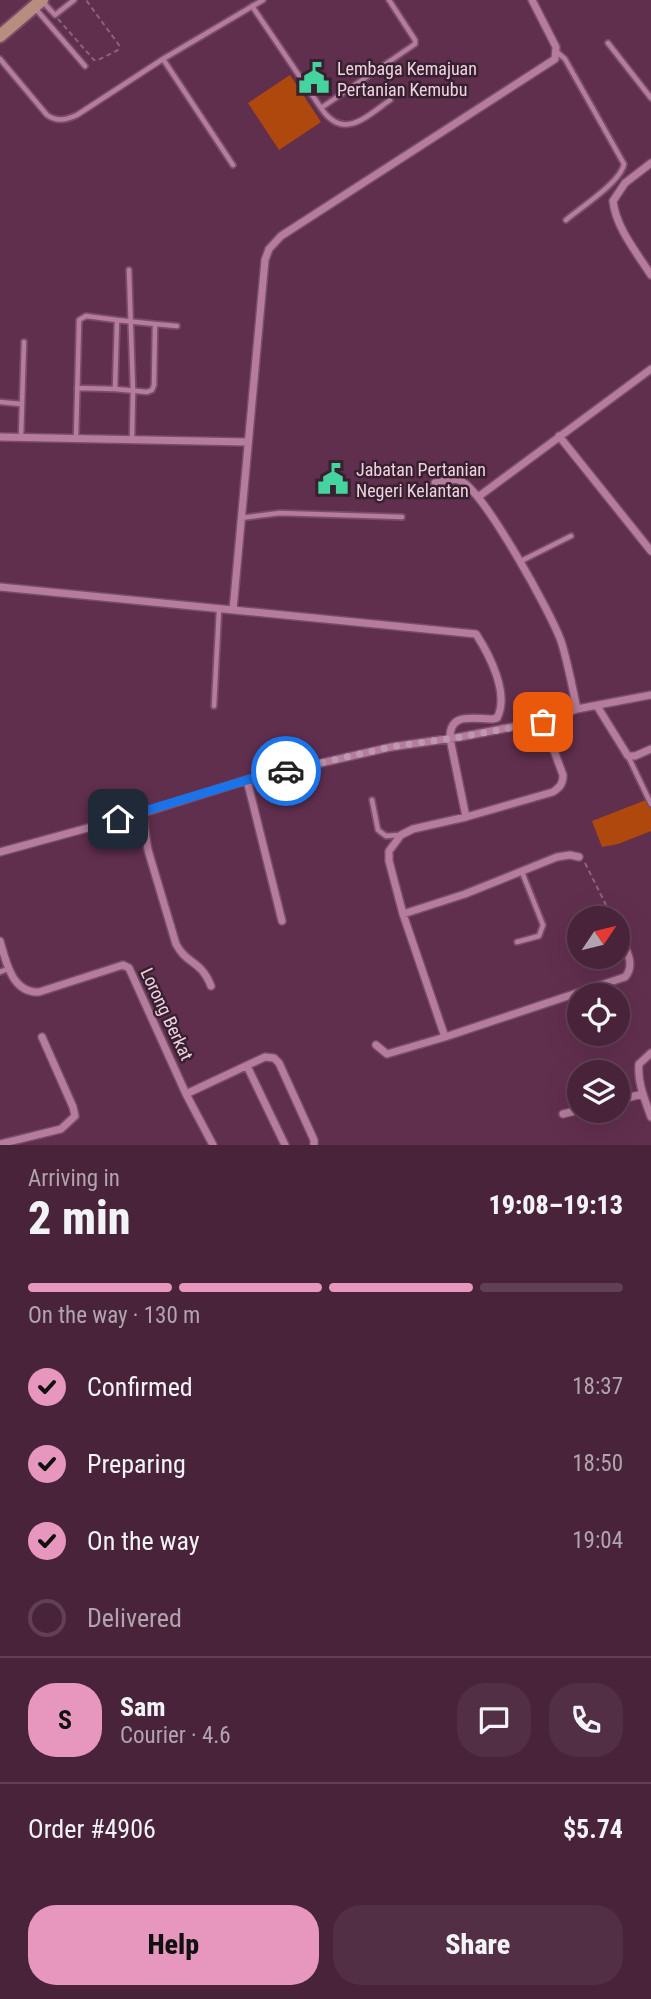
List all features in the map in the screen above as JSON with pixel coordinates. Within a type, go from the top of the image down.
[{"type":"main road","points":[[0,36],[38,3]]},
{"type":"street","points":[[233,610],[265,260],[274,241],[552,62],[558,52],[532,0]]},
{"type":"street","points":[[651,163],[625,183],[613,201],[614,212],[620,225],[651,275]]},
{"type":"street","points":[[478,496],[651,369]]},
{"type":"street","points":[[559,436],[651,551]]},
{"type":"street","points":[[0,437],[248,442]]},
{"type":"street","points":[[435,483],[457,480],[464,483],[478,496],[521,561],[560,638],[577,709]]},
{"type":"street","points":[[0,587],[476,634],[497,676],[499,715],[493,719],[456,721],[450,726],[450,739],[466,817]]},
{"type":"street","points":[[0,852],[142,813],[247,780],[390,747],[543,722],[577,709],[651,695]]},
{"type":"street","points":[[597,706],[628,756],[651,749]]},
{"type":"street","points":[[445,1037],[403,914],[389,861],[389,851],[393,842],[412,829],[466,817],[559,788],[563,775],[543,722]]},
{"type":"street","points":[[247,780],[282,921]]},
{"type":"street","points":[[142,813],[148,850],[176,944],[182,954],[199,965],[211,986]]},
{"type":"street","points":[[403,914],[465,894],[557,857],[579,857]]},
{"type":"street","name":"Lorong Berkat","points":[[0,941],[4,971],[30,992],[39,992],[75,979],[126,966],[129,968],[186,1094],[214,1145]]},
{"type":"street","points":[[376,1045],[387,1054],[445,1037],[625,977],[630,972],[630,962]]},
{"type":"street","points":[[0,1144],[61,1129],[75,1116],[42,1037]]},
{"type":"street","points":[[651,1053],[639,1064],[643,1094],[651,1116]]},
{"type":"street","points":[[186,1094],[270,1057],[279,1063],[314,1145]]},
{"type":"street","points":[[247,1066],[285,1145]]},
{"type":"street","points":[[630,1097],[643,1094]]},
{"type":"street","points":[[563,1114],[567,1113]]},
{"type":"lane","points":[[38,3],[55,15],[74,0]]},
{"type":"lane","points":[[0,59],[47,115],[59,120],[77,115],[163,59],[263,0]]},
{"type":"lane","points":[[321,108],[415,44],[389,0]]},
{"type":"lane","points":[[38,3],[85,66]]},
{"type":"lane","points":[[252,6],[332,122],[352,124],[366,118],[390,100]]},
{"type":"lane","points":[[608,43],[651,98]]},
{"type":"lane","points":[[558,52],[565,59],[622,156],[624,164],[624,169],[617,178],[565,220]]},
{"type":"lane","points":[[163,59],[233,165]]},
{"type":"lane","points":[[129,270],[132,440]]},
{"type":"lane","points":[[76,438],[79,320],[86,316],[177,326]]},
{"type":"lane","points":[[115,389],[117,320]]},
{"type":"lane","points":[[77,388],[147,392],[153,387],[155,324]]},
{"type":"lane","points":[[20,437],[24,342]]},
{"type":"lane","points":[[0,402],[21,404]]},
{"type":"lane","points":[[241,518],[280,513],[402,517]]},
{"type":"lane","points":[[521,561],[570,536]]},
{"type":"lane","points":[[214,706],[219,609]]},
{"type":"lane","points":[[628,756],[651,804]]},
{"type":"lane","points":[[372,800],[378,830],[386,836],[401,835]]},
{"type":"lane","points":[[517,942],[539,936],[543,925],[522,871]]},
{"type":"path","points":[[55,15],[94,60],[118,50],[119,45],[86,0]]},
{"type":"path","points":[[579,857],[591,872],[606,906]]},
{"type":"shaded area","points":[[290,75],[321,122],[279,150],[248,103]]},
{"type":"shaded area","points":[[651,798],[651,831],[618,844],[602,847],[592,821]]},
{"type":"way so far","points":[[286,771],[390,747],[543,722]]},
{"type":"place","name":"Lembaga Kemajuan Pertanian Kemubu","points":[[314,78]]},
{"type":"place","name":"Jabatan Pertanian Negeri Kelantan","points":[[333,479]]},
{"type":"route","points":[[118,819],[286,771]]}]
